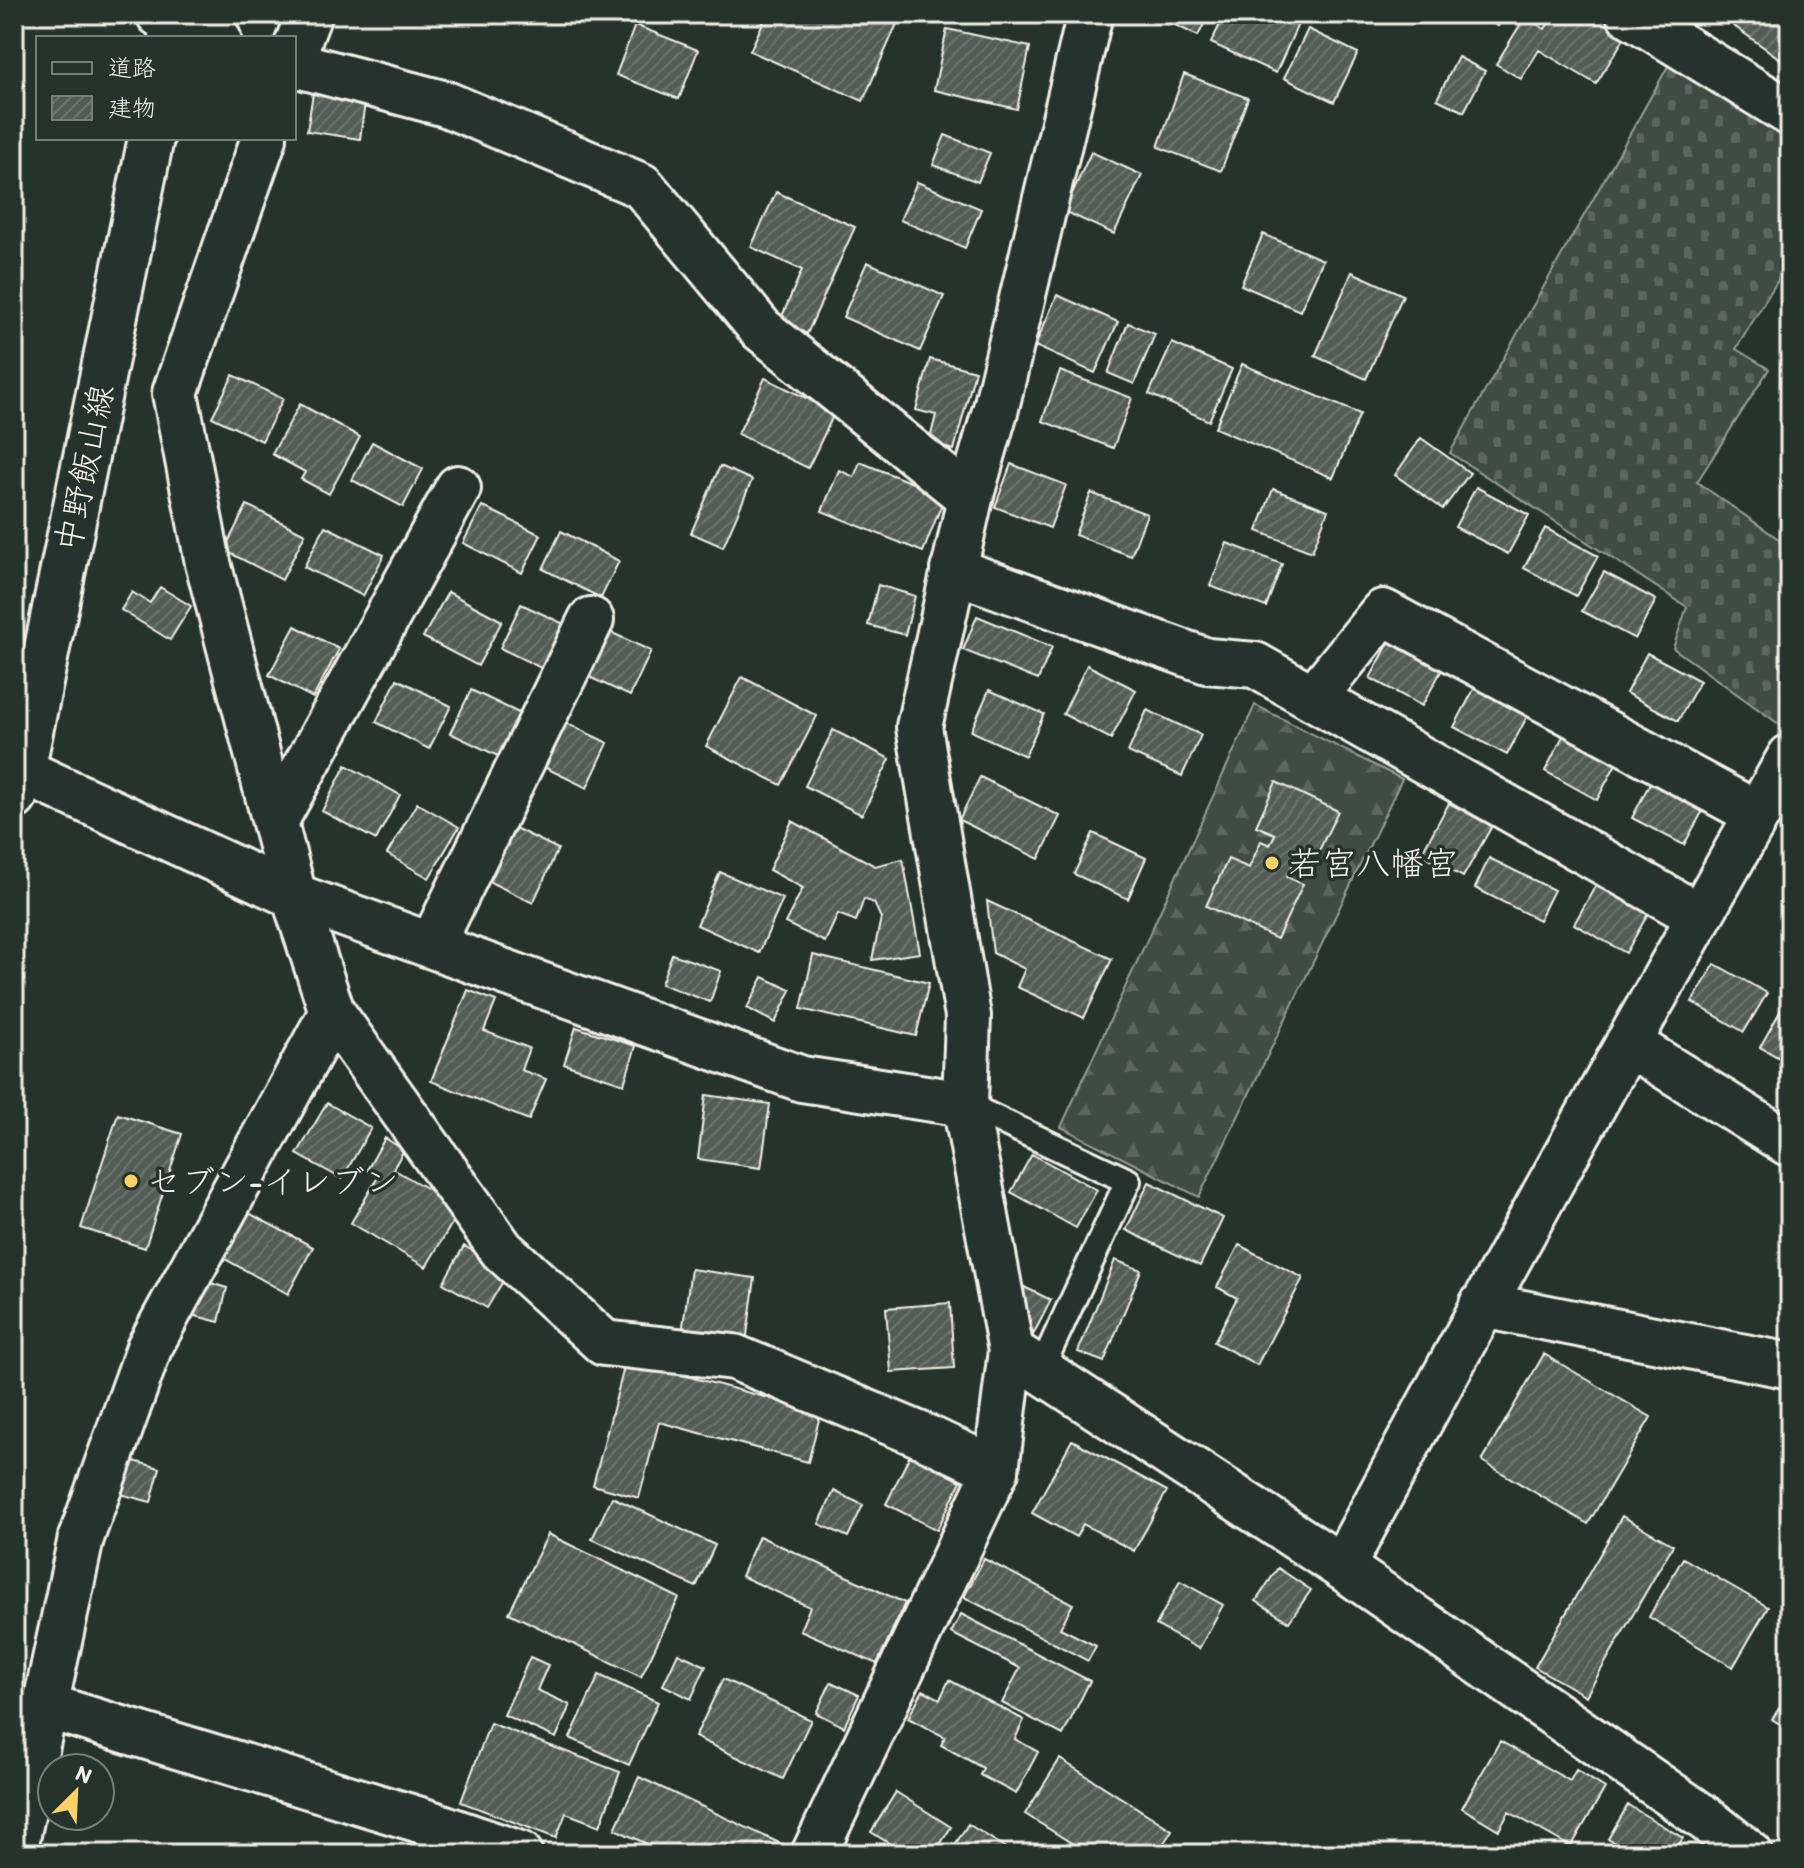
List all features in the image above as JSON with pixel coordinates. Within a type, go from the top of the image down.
[{"type":"street","points":[[296,48],[309,14]]},
{"type":"street","points":[[814,1854],[996,1470],[1026,1361],[965,1104],[968,1016],[919,727],[970,498],[996,408],[1090,14]]},
{"type":"street","points":[[1629,14],[1790,113]]},
{"type":"street","points":[[170,22],[212,36]]},
{"type":"street","points":[[296,65],[446,104],[642,186],[761,329],[970,498]]},
{"type":"street","name":"中野飯山線","points":[[17,779],[151,140]]},
{"type":"street","points":[[263,140],[175,393],[208,563],[294,896],[332,1012],[502,1250],[604,1343],[734,1357],[928,1438],[996,1470]]},
{"type":"street","points":[[275,822],[458,488]]},
{"type":"street","points":[[953,570],[1207,661],[1255,665],[1699,916]]},
{"type":"street","points":[[1313,698],[1383,612],[1757,814]]},
{"type":"street","points":[[432,945],[591,620]]},
{"type":"street","points":[[1342,1567],[1482,1305],[1790,757]]},
{"type":"street","points":[[17,779],[294,896],[802,1079],[965,1104]]},
{"type":"street","points":[[14,1853],[81,1538],[149,1348],[332,1012]]},
{"type":"street","points":[[1628,1043],[1790,1144]]},
{"type":"street","points":[[1482,1305],[1790,1366]]},
{"type":"street","points":[[1026,1361],[1342,1567],[1706,1819],[1750,1854]]},
{"type":"street","points":[[46,1706],[417,1819],[520,1854]]},
{"type":"lane","points":[[965,1104],[1128,1181],[1026,1361]]},
{"type":"green space","points":[[1680,45],[1790,113],[1790,260],[1736,349],[1769,369],[1697,482],[1790,547],[1790,732],[1673,648],[1687,607],[1450,453]]},
{"type":"green space","points":[[1255,705],[1402,779],[1199,1197],[1061,1127]]},
{"type":"building","points":[[767,14],[894,14],[900,17],[863,101],[750,51]]},
{"type":"building","points":[[1175,14],[1209,14],[1198,36],[1171,23]]},
{"type":"building","points":[[1225,14],[1275,14],[1298,24],[1276,73],[1211,43]]},
{"type":"building","points":[[1478,14],[1505,14],[1498,26]]},
{"type":"building","points":[[1554,14],[1599,14],[1628,32],[1596,84],[1539,50],[1521,79],[1496,64],[1525,17],[1545,29]]},
{"type":"building","points":[[1717,14],[1790,14],[1790,66]]},
{"type":"building","points":[[635,25],[698,50],[679,99],[616,75]]},
{"type":"building","points":[[947,29],[1030,47],[1017,109],[934,90]]},
{"type":"building","points":[[1308,29],[1358,53],[1334,102],[1284,78]]},
{"type":"building","points":[[1458,57],[1485,71],[1464,112],[1437,99]]},
{"type":"building","points":[[1184,74],[1248,98],[1221,171],[1158,147]]},
{"type":"building","points":[[313,93],[365,102],[360,139],[307,131]]},
{"type":"building","points":[[945,135],[990,153],[978,182],[933,165]]},
{"type":"building","points":[[1091,152],[1142,175],[1114,234],[1064,211]]},
{"type":"building","points":[[917,182],[981,209],[965,248],[900,220]]},
{"type":"building","points":[[776,192],[855,227],[807,334],[780,321],[802,270],[751,247]]},
{"type":"building","points":[[1263,234],[1323,260],[1300,311],[1241,285]]},
{"type":"building","points":[[867,262],[944,296],[920,351],[843,317]]},
{"type":"building","points":[[1352,272],[1403,295],[1366,379],[1315,356]]},
{"type":"building","points":[[1057,295],[1118,322],[1095,373],[1035,346]]},
{"type":"building","points":[[1128,323],[1155,334],[1134,384],[1108,373]]},
{"type":"building","points":[[1172,343],[1232,369],[1209,421],[1149,394]]},
{"type":"building","points":[[930,359],[975,371],[954,450],[929,443],[936,415],[916,410]]},
{"type":"building","points":[[1242,364],[1360,414],[1333,478],[1215,428]]},
{"type":"building","points":[[1060,371],[1132,398],[1113,448],[1042,421]]},
{"type":"building","points":[[233,375],[283,399],[262,441],[212,417]]},
{"type":"building","points":[[765,378],[835,412],[808,468],[738,434]]},
{"type":"building","points":[[300,404],[360,437],[329,494],[301,479],[305,472],[272,454]]},
{"type":"building","points":[[1421,438],[1470,473],[1443,509],[1395,475]]},
{"type":"building","points":[[372,442],[423,469],[403,507],[352,480]]},
{"type":"building","points":[[860,462],[945,496],[923,552],[822,511],[839,470],[854,477]]},
{"type":"building","points":[[1011,464],[1066,485],[1050,528],[995,507]]},
{"type":"building","points":[[720,466],[752,480],[723,547],[691,533]]},
{"type":"building","points":[[1476,487],[1529,515],[1508,554],[1455,527]]},
{"type":"building","points":[[1273,489],[1328,510],[1312,552],[1257,531]]},
{"type":"building","points":[[1091,493],[1147,514],[1131,556],[1075,535]]},
{"type":"building","points":[[247,505],[305,534],[282,580],[224,550]]},
{"type":"building","points":[[482,506],[541,535],[522,573],[463,543]]},
{"type":"building","points":[[325,526],[384,555],[363,596],[304,567]]},
{"type":"building","points":[[1545,528],[1598,556],[1576,596],[1524,568]]},
{"type":"building","points":[[561,531],[619,561],[601,598],[543,569]]},
{"type":"building","points":[[1227,543],[1282,564],[1266,607],[1210,586]]},
{"type":"building","points":[[1604,572],[1656,600],[1635,639],[1582,611]]},
{"type":"building","points":[[878,585],[915,596],[905,635],[868,625]]},
{"type":"building","points":[[160,587],[191,606],[170,640],[121,610],[132,592],[150,603]]},
{"type":"building","points":[[448,592],[502,621],[478,666],[423,637]]},
{"type":"building","points":[[521,604],[564,624],[543,669],[500,648]]},
{"type":"building","points":[[977,616],[1052,647],[1038,680],[963,650]]},
{"type":"building","points":[[295,626],[339,649],[313,698],[269,675]]},
{"type":"building","points":[[608,631],[651,651],[630,696],[587,676]]},
{"type":"building","points":[[1391,639],[1444,666],[1422,706],[1370,678]]},
{"type":"building","points":[[1647,653],[1700,681],[1678,721],[1626,693]]},
{"type":"building","points":[[1087,665],[1136,690],[1111,739],[1063,714]]},
{"type":"building","points":[[742,677],[817,716],[781,785],[706,746]]},
{"type":"building","points":[[397,679],[451,706],[429,749],[376,722]]},
{"type":"building","points":[[1475,687],[1528,715],[1507,755],[1454,727]]},
{"type":"building","points":[[471,690],[525,716],[504,759],[450,733]]},
{"type":"building","points":[[989,690],[1044,714],[1025,756],[971,731]]},
{"type":"building","points":[[1147,710],[1201,735],[1182,776],[1128,752]]},
{"type":"building","points":[[566,723],[608,743],[587,788],[544,767]]},
{"type":"building","points":[[833,730],[890,759],[862,815],[805,786]]},
{"type":"building","points":[[1565,732],[1618,760],[1597,800],[1545,771]]},
{"type":"building","points":[[346,765],[400,795],[376,840],[322,811]]},
{"type":"building","points":[[980,777],[1060,816],[1039,859],[959,820]]},
{"type":"building","points":[[1653,777],[1706,805],[1684,845],[1632,818]]},
{"type":"building","name":"若宮八幡宮","points":[[1276,782],[1338,811],[1316,857],[1300,850],[1287,877],[1303,884],[1277,939],[1206,906],[1228,859],[1249,868],[1261,841],[1270,845],[1275,834],[1256,826]]},
{"type":"building","points":[[417,803],[459,827],[429,878],[387,854]]},
{"type":"building","points":[[1449,803],[1492,826],[1463,877],[1421,854]]},
{"type":"building","points":[[792,821],[875,866],[903,859],[920,953],[872,960],[881,918],[874,903],[864,899],[856,921],[838,914],[825,942],[785,923],[803,888],[769,870]]},
{"type":"building","points":[[515,828],[558,849],[533,903],[490,882]]},
{"type":"building","points":[[1093,833],[1146,858],[1128,899],[1074,874]]},
{"type":"building","points":[[1489,858],[1554,890],[1539,920],[1475,888]]},
{"type":"building","points":[[720,872],[783,899],[759,953],[697,925]]},
{"type":"building","points":[[1596,885],[1648,914],[1626,953],[1574,924]]},
{"type":"building","points":[[987,901],[1112,959],[1084,1018],[1017,987],[1025,969],[993,953]]},
{"type":"building","points":[[672,954],[721,971],[710,1002],[661,984]]},
{"type":"building","points":[[813,955],[929,983],[916,1036],[801,1009]]},
{"type":"building","points":[[1715,964],[1767,993],[1744,1032],[1692,1002]]},
{"type":"building","points":[[763,977],[791,990],[775,1023],[747,1008]]},
{"type":"building","points":[[468,990],[496,1001],[484,1031],[529,1048],[521,1070],[546,1079],[529,1120],[431,1081]]},
{"type":"building","points":[[1782,1008],[1790,1012],[1790,1064],[1760,1047]]},
{"type":"building","points":[[576,1027],[636,1046],[624,1084],[564,1064]]},
{"type":"building","points":[[706,1095],[770,1104],[761,1168],[698,1159]]},
{"type":"building","points":[[327,1103],[371,1128],[342,1179],[297,1154]]},
{"type":"building","name":"セブン-イレブン","points":[[118,1114],[182,1134],[145,1248],[81,1228]]},
{"type":"building","points":[[385,1138],[404,1150],[393,1169],[461,1208],[426,1267],[351,1223],[378,1177],[367,1170]]},
{"type":"building","points":[[1032,1154],[1097,1190],[1076,1228],[1011,1192]]},
{"type":"building","points":[[1149,1182],[1223,1218],[1200,1266],[1126,1230]]},
{"type":"building","points":[[243,1210],[313,1247],[288,1294],[218,1255]]},
{"type":"building","points":[[1239,1245],[1303,1278],[1257,1365],[1214,1342],[1237,1298],[1217,1287]]},
{"type":"building","points":[[464,1246],[509,1271],[487,1308],[443,1283]]},
{"type":"building","points":[[1115,1260],[1141,1270],[1104,1362],[1078,1352]]},
{"type":"building","points":[[691,1269],[755,1278],[746,1342],[682,1333]]},
{"type":"building","points":[[197,1279],[227,1288],[219,1322],[188,1314]]},
{"type":"building","points":[[1022,1286],[1051,1300],[1033,1335]]},
{"type":"building","points":[[950,1303],[954,1368],[891,1372],[886,1308]]},
{"type":"building","points":[[1544,1354],[1651,1417],[1588,1524],[1482,1461]]},
{"type":"building","points":[[626,1360],[821,1412],[808,1462],[659,1422],[639,1498],[593,1485]]},
{"type":"building","points":[[1072,1440],[1167,1491],[1134,1551],[1083,1524],[1076,1537],[1032,1513]]},
{"type":"building","points":[[910,1455],[961,1481],[937,1530],[886,1504]]},
{"type":"building","points":[[130,1460],[160,1468],[151,1502],[120,1494]]},
{"type":"building","points":[[834,1491],[863,1505],[848,1537],[819,1524]]},
{"type":"building","points":[[612,1497],[715,1545],[696,1587],[592,1539]]},
{"type":"building","points":[[1622,1516],[1673,1545],[1586,1696],[1535,1667]]},
{"type":"building","points":[[548,1534],[679,1598],[641,1677],[509,1613]]},
{"type":"building","points":[[759,1536],[905,1603],[877,1664],[800,1630],[810,1607],[741,1576]]},
{"type":"building","points":[[1683,1558],[1768,1607],[1733,1667],[1649,1617]]},
{"type":"building","points":[[984,1559],[1073,1604],[1060,1628],[1096,1646],[1088,1661],[964,1597]]},
{"type":"building","points":[[1278,1568],[1311,1590],[1289,1622],[1256,1601]]},
{"type":"building","points":[[1180,1581],[1223,1605],[1199,1649],[1156,1625]]},
{"type":"building","points":[[961,1614],[1090,1681],[1063,1735],[1002,1703],[1020,1668],[951,1633]]},
{"type":"building","points":[[678,1653],[706,1666],[691,1699],[663,1685]]},
{"type":"building","points":[[530,1657],[548,1665],[537,1690],[570,1705],[556,1738],[504,1715]]},
{"type":"building","points":[[599,1675],[658,1702],[629,1765],[570,1738]]},
{"type":"building","points":[[723,1679],[811,1720],[783,1779],[695,1737]]},
{"type":"building","points":[[949,1680],[1024,1720],[1015,1739],[1038,1752],[1016,1794],[980,1775],[983,1768],[941,1745],[945,1737],[908,1718],[923,1690],[940,1699]]},
{"type":"building","points":[[831,1682],[859,1695],[844,1727],[816,1713]]},
{"type":"building","points":[[1790,1692],[1790,1731],[1772,1719]]},
{"type":"building","points":[[490,1723],[620,1772],[600,1826],[566,1813],[556,1838],[461,1802]]},
{"type":"building","points":[[1500,1741],[1570,1781],[1576,1770],[1605,1788],[1571,1847],[1509,1812],[1499,1830],[1462,1808]]},
{"type":"building","points":[[1060,1759],[1172,1830],[1157,1854],[1089,1854],[1025,1814]]},
{"type":"building","points":[[639,1777],[790,1848],[787,1854],[668,1854],[615,1829]]},
{"type":"building","points":[[896,1792],[951,1827],[934,1854],[906,1854],[871,1832]]},
{"type":"building","points":[[1628,1805],[1683,1838],[1673,1854],[1633,1854],[1608,1839]]},
{"type":"building","points":[[968,1824],[1016,1854],[949,1854]]},
{"type":"building","points":[[424,1839],[457,1854],[418,1854]]},
{"type":"place","name":"若宮八幡宮","points":[[1272,863]]},
{"type":"place","name":"セブン-イレブン","points":[[131,1181]]}]
